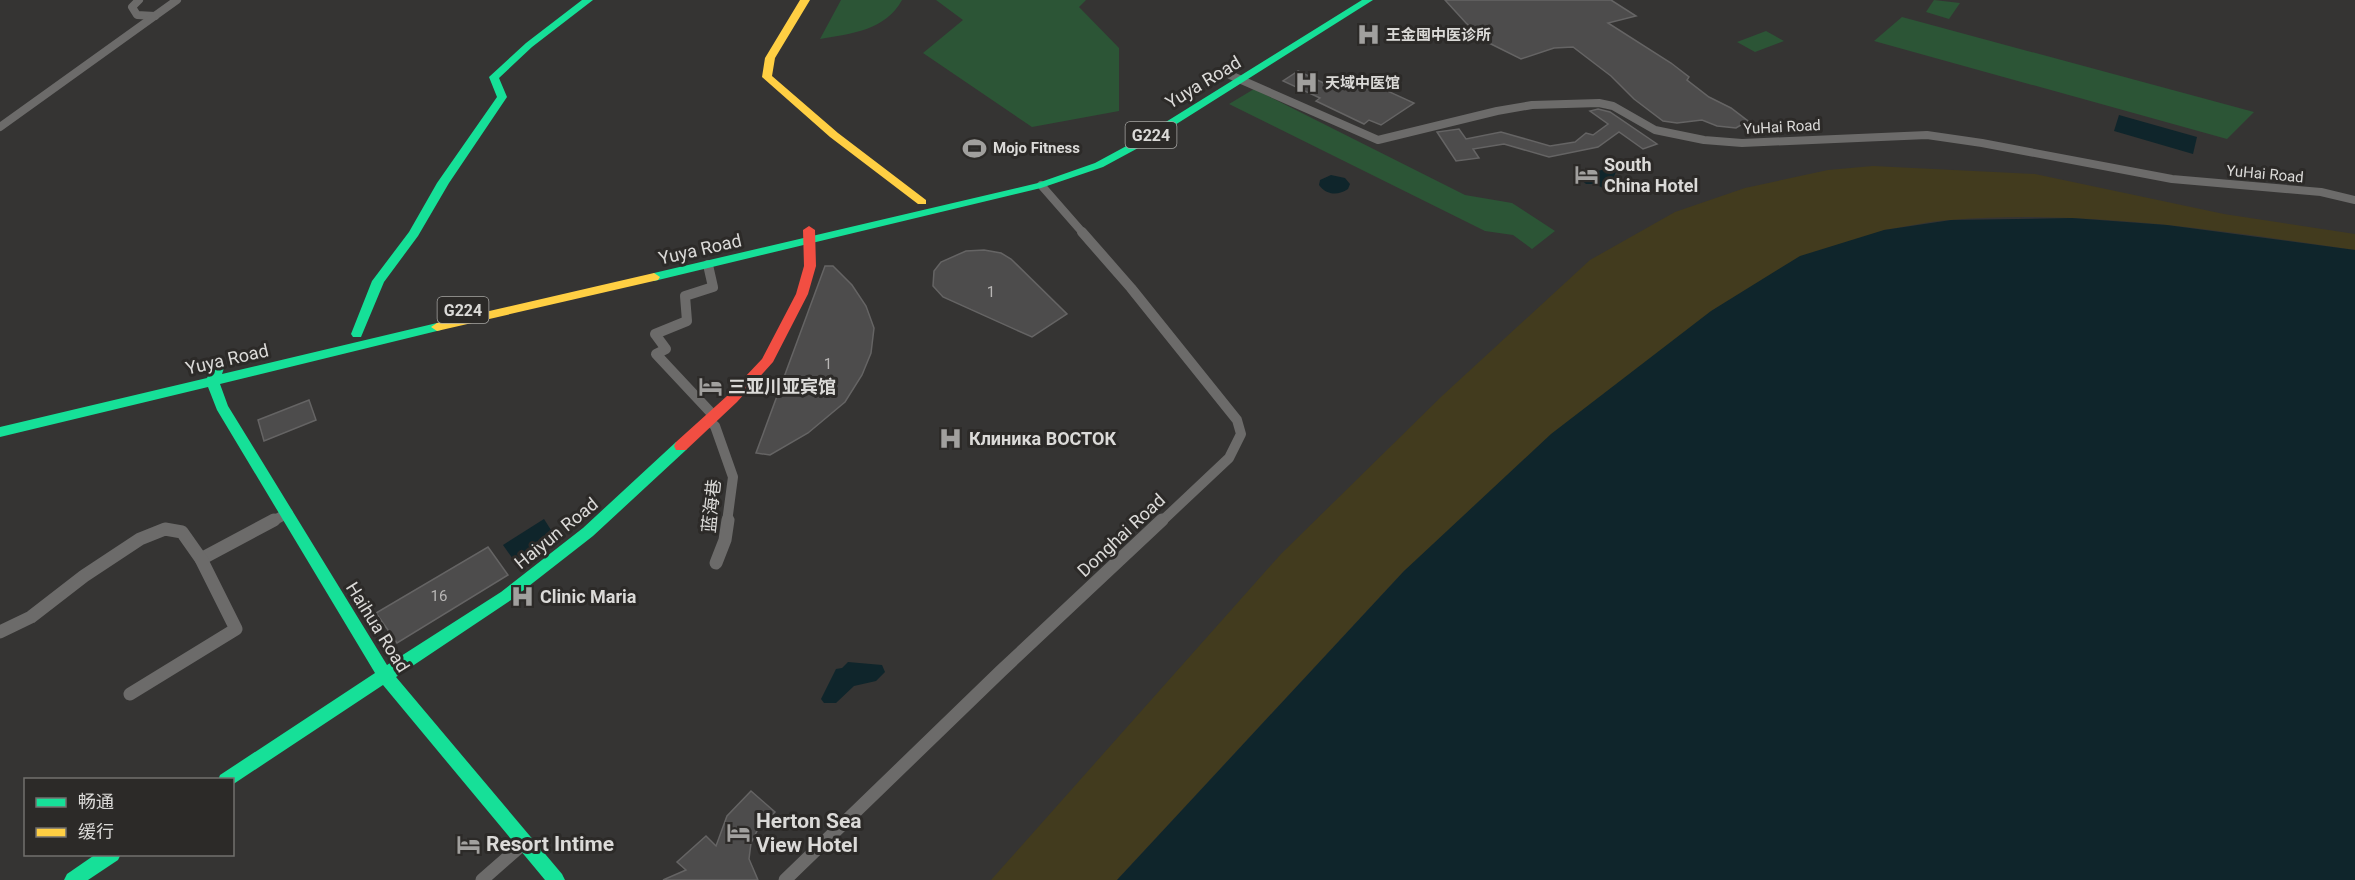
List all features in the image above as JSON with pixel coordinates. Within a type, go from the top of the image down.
[{"type":"main road","points":[[357,334],[378,281],[414,233],[443,183],[502,97],[494,77],[529,45],[588,0]]},
{"type":"main road","points":[[805,0],[770,58],[767,77],[834,135],[922,202]]},
{"type":"main road","name":"Yuya Road","points":[[0,419],[357,334],[1041,184],[1099,165],[1136,145],[1350,0]]},
{"type":"main road","name":"Yuya Road","points":[[0,432],[708,265],[922,202],[1082,161],[1122,143],[1368,0]]},
{"type":"main road","name":"Haiyun Road","points":[[229,778],[506,597],[555,559],[711,418],[767,362],[783,335],[802,294],[810,266],[809,235]]},
{"type":"main road","points":[[212,381],[218,368]]},
{"type":"main road","name":"Haihua Road","points":[[212,381],[222,407],[386,677],[556,880]]},
{"type":"main road","points":[[73,880],[110,856]]},
{"type":"street","points":[[139,0],[132,7],[137,15],[154,16]]},
{"type":"street","points":[[0,127],[177,0]]},
{"type":"street","name":"YuHai Road","points":[[1236,77],[1378,140],[1532,105],[1599,103],[1613,106],[1655,130],[1704,140],[1742,143],[1927,135],[2172,179],[2321,192],[2355,200]]},
{"type":"street","name":"Donghai Road","points":[[785,880],[1001,671],[1229,458],[1241,434],[1237,420],[1230,411],[1131,288],[1041,184]]},
{"type":"street","name":"蓝海巷","points":[[708,265],[713,287],[685,296],[687,321],[655,334],[666,349],[656,354],[711,418],[733,477],[725,541],[716,563]]},
{"type":"street","points":[[201,559],[288,513]]},
{"type":"street","points":[[0,632],[31,617],[84,576],[140,539],[165,529],[182,532],[201,559],[236,629],[130,694]]},
{"type":"street","points":[[482,880],[524,843]]},
{"type":"green space","points":[[841,0],[902,0],[887,18],[867,29],[820,39]]},
{"type":"green space","points":[[936,0],[1086,0],[1079,7],[1119,48],[1119,111],[1032,127],[923,53],[963,20]]},
{"type":"green space","points":[[1934,0],[1960,3],[1949,19],[1926,12]]},
{"type":"green space","points":[[1902,17],[2254,112],[2227,139],[1874,41]]},
{"type":"green space","points":[[1766,31],[1784,41],[1755,52],[1737,42]]},
{"type":"green space","points":[[1254,89],[1465,195],[1512,203],[1555,231],[1532,249],[1513,235],[1485,231],[1229,104]]},
{"type":"sand","points":[[1873,166],[2035,174],[2224,214],[2355,234],[2355,250],[2204,229],[2052,217],[2002,217],[1943,221],[1884,230],[1404,571],[1117,880],[991,880],[1281,554],[1442,396],[1590,260],[1675,212],[1745,188],[1828,170]]},
{"type":"water","points":[[2119,115],[2197,137],[2193,154],[2114,131]]},
{"type":"water","points":[[1610,168],[1616,172],[1613,179],[1620,186],[1609,191],[1595,184],[1586,184],[1577,176]]},
{"type":"water","points":[[1331,175],[1345,178],[1350,184],[1348,189],[1340,193],[1325,191],[1319,185],[1320,180]]},
{"type":"water","points":[[2072,218],[2167,225],[2355,250],[2355,880],[1117,880],[1404,571],[1551,434],[1711,311],[1800,256],[1884,230],[1951,220]]},
{"type":"water","points":[[544,519],[551,530],[515,562],[503,545]]},
{"type":"water","points":[[848,662],[882,665],[885,672],[876,681],[854,686],[836,703],[824,703],[821,699],[836,669],[842,668]]},
{"type":"building","points":[[1445,0],[1611,0],[1636,16],[1608,23],[1671,63],[1689,77],[1687,80],[1709,97],[1731,108],[1748,121],[1736,128],[1717,126],[1702,120],[1677,123],[1663,121],[1573,47],[1554,48],[1521,59],[1489,43]]},
{"type":"building","points":[[1298,71],[1330,86],[1332,84],[1339,87],[1355,76],[1414,103],[1381,125],[1369,120],[1364,124],[1316,101],[1320,98],[1283,81]]},
{"type":"building","points":[[1598,109],[1610,112],[1657,144],[1643,149],[1619,132],[1598,147],[1549,157],[1504,144],[1473,149],[1479,158],[1456,161],[1437,132],[1459,129],[1466,139],[1501,132],[1550,146],[1575,142],[1586,133],[1593,135],[1608,124],[1590,111]]},
{"type":"building","points":[[984,250],[1001,253],[1011,259],[1067,314],[1032,337],[943,297],[933,286],[934,271],[941,262],[966,251]]},
{"type":"building","points":[[825,266],[833,266],[852,285],[866,306],[874,328],[871,353],[862,375],[845,402],[808,433],[770,455],[756,453]]},
{"type":"building","points":[[309,400],[316,420],[264,441],[258,420]]},
{"type":"building","points":[[488,547],[508,575],[397,643],[376,613]]},
{"type":"building","name":"Herton Sea View Hotel","points":[[751,791],[775,812],[758,829],[751,843],[749,859],[758,880],[663,880],[686,870],[677,862],[706,836],[716,846],[727,816]]},
{"type":"traffic: fast","points":[[357,334],[378,281],[414,233],[443,183],[502,97],[494,77],[529,45],[588,0]]},
{"type":"traffic: fast","points":[[654,277],[1041,185],[1099,165],[1136,145],[1368,0]]},
{"type":"traffic: fast","points":[[0,432],[437,327]]},
{"type":"traffic: fast","points":[[218,368],[212,381],[222,407],[386,677],[556,880]]},
{"type":"traffic: fast","points":[[229,778],[506,596],[588,532],[681,446]]},
{"type":"traffic: fast","points":[[73,880],[109,856]]},
{"type":"traffic: slow","points":[[805,0],[770,58],[767,77],[834,135],[922,202]]},
{"type":"traffic: slow","points":[[437,327],[654,277]]},
{"type":"traffic: jam","points":[[681,446],[732,399],[767,362],[802,294],[810,266],[809,230]]},
{"type":"place","name":"王金囤中医诊所","points":[[1368,35]]},
{"type":"place","name":"天域中医馆","points":[[1307,83]]},
{"type":"place","name":"Mojo Fitness","points":[[975,148]]},
{"type":"place","name":"South China Hotel","points":[[1586,174]]},
{"type":"place","name":"三亚川亚宾馆","points":[[710,386]]},
{"type":"place","name":"Клиника ВОСТОК","points":[[951,438]]},
{"type":"place","name":"Clinic Maria","points":[[522,596]]},
{"type":"place","name":"Herton Sea View Hotel","points":[[738,833]]},
{"type":"place","name":"Resort Intime","points":[[468,844]]}]
